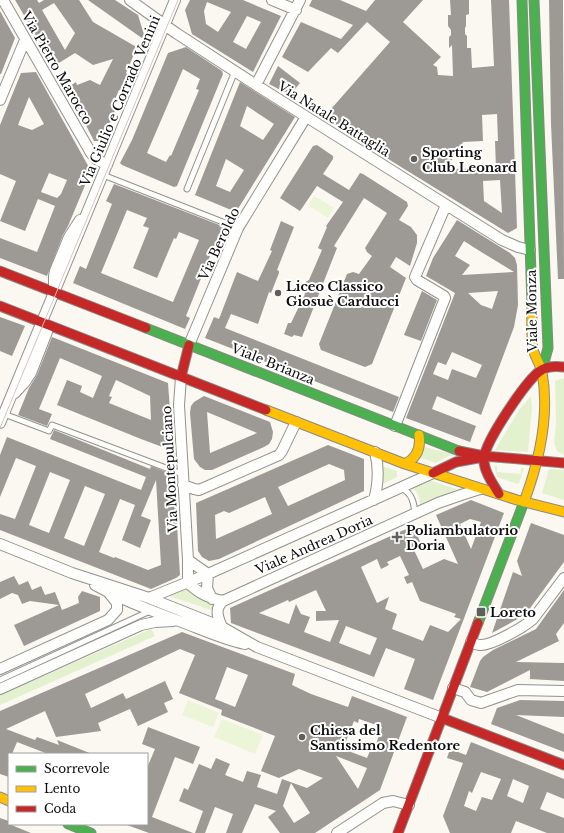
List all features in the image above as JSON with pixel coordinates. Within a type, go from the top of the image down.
[{"type":"main road","name":"Viale Monza","points":[[522,0],[534,351],[542,370]]},
{"type":"main road","name":"Viale Monza","points":[[534,0],[548,350],[542,370]]},
{"type":"main road","name":"Viale Brianza","points":[[0,271],[457,450],[484,456]]},
{"type":"main road","points":[[532,300],[546,299]]},
{"type":"main road","points":[[0,306],[405,464],[563,513]]},
{"type":"main road","points":[[181,377],[189,345]]},
{"type":"main road","points":[[548,350],[550,356],[563,366]]},
{"type":"main road","points":[[499,494],[489,477],[484,456],[512,404],[531,380],[542,370],[554,366],[563,366]]},
{"type":"main road","points":[[398,833],[532,482],[541,444],[544,393],[542,370]]},
{"type":"main road","points":[[405,464],[413,460],[419,452],[421,441],[419,435]]},
{"type":"main road","points":[[433,473],[456,462],[484,456],[564,463]]},
{"type":"main road","points":[[442,718],[564,765]]},
{"type":"main road","points":[[70,825],[90,833]]},
{"type":"street","name":"Via Pietro Marocco","points":[[3,0],[91,153],[96,159],[107,165]]},
{"type":"street","name":"Via Natale Battaglia","points":[[130,0],[256,85],[446,205],[502,240],[518,247],[530,250]]},
{"type":"street","name":"Via Giulio e Corrado Venini","points":[[54,292],[175,0]]},
{"type":"street","points":[[272,0],[296,10]]},
{"type":"street","points":[[256,85],[300,0]]},
{"type":"street","points":[[0,100],[25,40]]},
{"type":"street","name":"Via Beroldo","points":[[189,345],[238,228],[306,117]]},
{"type":"street","points":[[395,426],[445,298],[417,280],[415,276],[446,205]]},
{"type":"street","points":[[2,419],[11,398],[31,374],[47,332],[42,322],[54,292]]},
{"type":"street","name":"Via Montepulciano","points":[[181,377],[179,405],[188,583]]},
{"type":"street","points":[[183,485],[194,490],[199,490],[276,456],[282,451],[296,422]]},
{"type":"street","name":"Viale Andrea Doria","points":[[374,500],[377,467],[375,452]]},
{"type":"street","name":"Viale Andrea Doria","points":[[149,598],[188,583],[433,473]]},
{"type":"street","name":"Viale Andrea Doria","points":[[223,601],[446,500],[482,489]]},
{"type":"street","points":[[0,544],[72,572],[149,598],[222,627],[257,647]]},
{"type":"street","points":[[188,560],[208,574],[207,588],[212,599]]},
{"type":"street","points":[[72,572],[109,593],[151,611],[225,639],[257,647],[442,718]]},
{"type":"street","points":[[471,642],[480,645],[492,642],[528,624],[535,618],[564,578]]},
{"type":"street","points":[[188,583],[200,593],[212,599],[223,601],[218,607],[217,612],[222,627]]},
{"type":"street","points":[[0,669],[108,620],[117,610],[117,603],[109,593]]},
{"type":"street","points":[[151,611],[174,608]]},
{"type":"street","points":[[0,689],[141,625],[166,621],[179,621]]},
{"type":"street","points":[[453,688],[465,692],[470,699],[483,703],[506,694],[522,690],[564,691]]},
{"type":"street","points":[[337,833],[383,803],[393,801],[409,805]]},
{"type":"lane","points":[[188,189],[235,71]]},
{"type":"lane","points":[[102,175],[238,228]]},
{"type":"lane","points":[[2,419],[50,431],[52,425],[182,474]]},
{"type":"lane","points":[[402,488],[409,492],[414,501],[416,514]]},
{"type":"lane","points":[[0,680],[151,611]]},
{"type":"lane","points":[[111,630],[141,625]]},
{"type":"green space","points":[[314,196],[334,208],[328,218],[308,205]]},
{"type":"green space","points":[[564,378],[564,455],[557,451],[554,443],[556,424],[555,381]]},
{"type":"green space","points":[[531,396],[532,408],[528,452],[495,450],[519,410]]},
{"type":"green space","points":[[424,447],[452,454],[436,463],[418,457]]},
{"type":"green space","points":[[382,466],[397,471],[397,477],[382,484]]},
{"type":"green space","points":[[494,466],[497,466],[497,472],[521,474],[521,468],[524,468],[519,483],[518,484],[497,477]]},
{"type":"green space","points":[[549,469],[564,470],[564,500],[542,493]]},
{"type":"green space","points":[[428,480],[457,489],[420,506],[418,495],[412,487]]},
{"type":"green space","points":[[189,587],[202,599],[214,605],[211,610],[169,596]]},
{"type":"green space","points":[[151,629],[155,636],[0,705],[0,695]]},
{"type":"green space","points":[[188,700],[219,713],[213,727],[182,715]]},
{"type":"green space","points":[[222,719],[263,735],[255,754],[214,737]]},
{"type":"building","points":[[15,0],[37,0],[39,3],[44,0],[79,0],[93,22],[140,49],[138,55],[134,54],[126,73],[128,75],[113,104],[115,111],[102,141],[94,141],[67,88],[76,82],[77,85],[90,80],[100,85],[113,59],[93,65],[75,53],[54,66]],"holes":[[[54,3],[75,33],[65,50],[42,10]]]},
{"type":"building","points":[[88,0],[115,0],[138,15],[146,41]]},
{"type":"building","points":[[190,0],[243,0],[281,16],[253,72],[192,34],[185,10]],"holes":[[[207,2],[231,12],[218,32],[206,24],[204,11]],[[247,16],[261,22],[246,49],[233,42]]]},
{"type":"building","points":[[312,0],[340,0],[366,11],[375,0],[423,0],[403,22],[441,57],[433,65],[437,67],[438,75],[453,76],[452,45],[449,48],[449,37],[451,35],[451,30],[448,26],[448,15],[451,15],[450,0],[469,0],[469,14],[466,15],[465,34],[467,36],[467,48],[471,48],[472,68],[494,66],[491,0],[509,0],[517,228],[508,233],[393,162],[324,117],[390,42],[367,22],[338,53],[331,48],[308,72],[282,57],[301,22],[341,39],[353,25],[309,6]],"holes":[[[497,114],[498,141],[495,141],[496,168],[446,169],[463,142],[483,141],[482,115]],[[500,180],[502,213],[484,201],[483,181]]]},
{"type":"building","points":[[549,0],[563,0],[564,279],[558,279],[551,124]]},
{"type":"building","points":[[0,11],[15,38],[1,74],[0,74]]},
{"type":"building","points":[[186,47],[222,71],[223,74],[177,186],[174,187],[120,163],[132,140],[168,53]],"holes":[[[183,69],[200,79],[196,89],[199,90],[171,156],[170,155],[166,162],[147,153]]]},
{"type":"building","points":[[278,66],[300,83],[290,95],[269,84]]},
{"type":"building","points":[[36,72],[91,171],[47,276],[0,258],[0,238],[37,252],[55,206],[38,199],[25,231],[0,221],[16,181],[0,174],[0,125],[21,73]],"holes":[[[29,97],[44,124],[32,130],[18,125]],[[49,173],[67,180],[61,194],[57,198],[41,192]]]},
{"type":"building","points":[[240,82],[295,117],[236,212],[195,195]],"holes":[[[247,106],[274,124],[263,140],[240,126]],[[226,159],[244,170],[230,192],[216,186]]]},
{"type":"building","points":[[317,145],[333,156],[333,159],[323,174],[349,190],[360,173],[363,174],[407,202],[408,206],[399,220],[411,227],[417,235],[417,243],[410,266],[396,257],[390,267],[406,278],[372,364],[365,367],[321,350],[319,344],[347,274],[353,272],[359,274],[372,256],[365,248],[387,213],[364,198],[334,246],[337,248],[302,337],[294,335],[292,337],[284,334],[288,323],[291,323],[305,294],[300,285],[309,280],[322,250],[318,248],[327,227],[326,226],[343,202],[317,186],[300,211],[280,198],[313,146]]},
{"type":"building","points":[[114,184],[227,228],[219,248],[214,246],[186,316],[190,318],[185,329],[73,283],[80,266],[86,269],[112,204],[106,201]],"holes":[[[127,210],[147,218],[143,226],[149,228],[133,268],[157,278],[174,238],[176,239],[179,232],[199,240],[173,302],[101,273]]]},
{"type":"building","points":[[457,220],[510,253],[515,258],[517,265],[518,305],[514,327],[481,415],[437,396],[432,409],[476,426],[470,442],[406,418],[455,293],[426,276],[433,258]],"holes":[[[464,241],[478,250],[514,272],[462,275],[470,265],[455,256]],[[498,291],[492,309],[481,305],[468,293]],[[452,352],[482,365],[476,378],[452,369],[448,380],[433,374],[438,362],[446,365]]]},
{"type":"building","points":[[281,221],[294,227],[277,270],[279,273],[271,293],[269,292],[258,324],[231,314],[225,328],[399,397],[393,412],[205,338],[214,317],[219,319],[237,272],[258,281],[272,251],[270,250]]},
{"type":"building","points":[[422,291],[437,300],[421,341],[404,335]]},
{"type":"building","points":[[0,317],[25,326],[12,356],[0,351]]},
{"type":"building","points":[[52,337],[168,383],[173,451],[57,405],[67,380],[82,386],[80,392],[93,398],[102,376],[60,358],[39,409],[52,414],[47,426],[18,415],[29,388],[37,375]],"holes":[[[116,380],[150,396],[151,420],[109,403],[112,397],[109,396]]]},
{"type":"building","points":[[204,396],[270,422],[273,432],[272,439],[269,444],[264,447],[212,470],[205,470],[200,467],[194,459],[190,413],[191,406],[194,402]],"holes":[[[207,412],[257,433],[210,453]]]},
{"type":"building","points":[[54,430],[150,469],[151,466],[174,475],[180,575],[151,589],[0,530],[0,514],[15,519],[36,466],[16,458],[0,497],[0,455],[7,437],[141,490],[146,477],[50,439]],"holes":[[[50,472],[70,480],[49,533],[29,525]],[[156,480],[161,565],[148,570],[99,552],[120,499],[135,505],[122,540],[140,548],[151,520],[141,516]],[[85,486],[105,494],[84,546],[64,538]]]},
{"type":"building","points":[[328,445],[364,459],[364,491],[219,559],[209,561],[202,557],[198,551],[196,503]],"holes":[[[329,464],[344,470],[345,480],[288,506],[278,487]],[[265,497],[272,514],[216,539],[215,515],[224,511],[229,513]]]},
{"type":"building","points":[[471,500],[504,513],[433,700],[404,689],[415,659],[386,648],[374,677],[231,623],[230,608],[413,526],[422,546],[414,550],[423,569],[444,559],[458,564],[436,515]],"holes":[[[470,519],[481,522],[471,549],[460,524]],[[400,556],[409,575],[404,577],[407,584],[412,582],[420,601],[456,614],[454,617],[461,619],[448,632],[430,625],[423,641],[392,629],[397,614],[385,609],[389,597],[377,603],[361,567],[377,559],[381,569],[389,565],[387,562]],[[316,590],[326,611],[316,611],[316,621],[339,620],[330,642],[304,632],[310,617],[301,614],[296,604],[289,624],[259,613],[288,600],[289,602]],[[346,626],[377,638],[370,655],[339,643]]]},
{"type":"building","points":[[531,523],[564,535],[564,562],[525,615],[492,633],[513,572],[522,576],[517,561]]},
{"type":"building","points":[[14,576],[19,585],[28,581],[32,590],[41,586],[45,595],[55,592],[62,610],[79,603],[78,597],[82,591],[100,597],[100,611],[24,646],[14,625],[59,605],[30,601],[22,604],[18,595],[12,593],[0,599],[0,582]]},
{"type":"building","points":[[564,590],[564,623],[556,634],[559,641],[516,662],[564,663],[564,681],[530,679],[530,670],[487,692],[470,687],[483,657],[493,650],[536,629]]},
{"type":"building","points":[[182,632],[295,674],[292,685],[311,694],[348,707],[352,696],[407,717],[380,790],[315,833],[280,833],[268,817],[276,811],[255,804],[242,833],[226,833],[233,814],[215,807],[205,833],[195,833],[203,811],[179,801],[184,788],[188,790],[199,764],[211,769],[216,758],[230,764],[225,775],[243,782],[247,771],[261,775],[257,787],[277,794],[282,779],[307,788],[323,778],[299,769],[279,778],[261,771],[275,736],[221,715],[222,710],[179,693],[195,655],[180,649],[85,694],[91,708],[123,693],[126,699],[165,681],[173,699],[164,703],[168,712],[138,726],[130,709],[98,723],[101,731],[56,737],[45,711],[6,729],[35,740],[37,737],[59,745],[57,740],[90,753],[45,753],[17,742],[12,753],[8,753],[8,777],[0,774],[0,711]],"holes":[[[227,667],[248,675],[235,707],[215,699]],[[359,719],[382,727],[375,747],[372,746],[367,758],[351,752],[352,750],[344,746],[354,721],[358,723]],[[336,756],[367,768],[358,789]],[[291,783],[310,813],[294,823],[283,806]]]},
{"type":"building","points":[[520,700],[564,701],[564,717],[516,715],[564,734],[564,752],[491,724],[497,708]]},
{"type":"building","points":[[148,727],[200,747],[193,764],[175,757],[152,817],[193,833],[149,833],[127,825],[148,825],[148,766],[155,749],[142,744]]},
{"type":"building","points":[[471,742],[564,779],[564,799],[547,792],[540,809],[564,818],[564,833],[547,833],[516,821],[511,833],[450,833],[443,816],[463,763],[447,758],[450,749],[466,755]],"holes":[[[481,772],[501,779],[492,800],[482,797],[476,811],[464,806],[469,791],[472,793]],[[513,779],[529,786],[523,803],[507,796]]]},
{"type":"building","points":[[0,818],[8,821],[8,825],[31,833],[0,833]]},
{"type":"tram line","points":[[0,428],[178,0]]},
{"type":"traffic: fast","points":[[522,0],[532,305]]},
{"type":"traffic: fast","points":[[534,0],[548,348],[542,370]]},
{"type":"traffic: fast","points":[[146,328],[459,451]]},
{"type":"traffic: fast","points":[[478,623],[524,502]]},
{"type":"traffic: fast","points":[[71,825],[91,833]]},
{"type":"traffic: slow","points":[[524,502],[534,471],[542,438],[545,405],[542,372],[533,349],[532,305]]},
{"type":"traffic: slow","points":[[266,410],[405,464],[517,500],[564,512]]},
{"type":"traffic: slow","points":[[405,464],[413,459],[419,448],[419,435]]},
{"type":"traffic: slow","points":[[0,797],[8,801]]},
{"type":"traffic: jam","points":[[0,271],[146,328]]},
{"type":"traffic: jam","points":[[0,306],[266,410]]},
{"type":"traffic: jam","points":[[181,377],[189,345]]},
{"type":"traffic: jam","points":[[499,494],[489,477],[484,463],[486,450],[492,438],[517,398],[540,371],[549,367],[564,367]]},
{"type":"traffic: jam","points":[[459,451],[484,456],[564,463]]},
{"type":"traffic: jam","points":[[433,473],[456,462],[478,458]]},
{"type":"traffic: jam","points":[[398,833],[478,623]]},
{"type":"traffic: jam","points":[[442,718],[564,765]]},
{"type":"place","name":"Sporting Club Leonard","points":[[414,159]]},
{"type":"place","name":"Liceo Classico Giosuè Carducci","points":[[278,293]]},
{"type":"place","name":"Poliambulatorio Doria","points":[[397,537]]},
{"type":"place","name":"Loreto","points":[[481,612]]},
{"type":"place","name":"Chiesa del Santissimo Redentore","points":[[302,737]]}]
